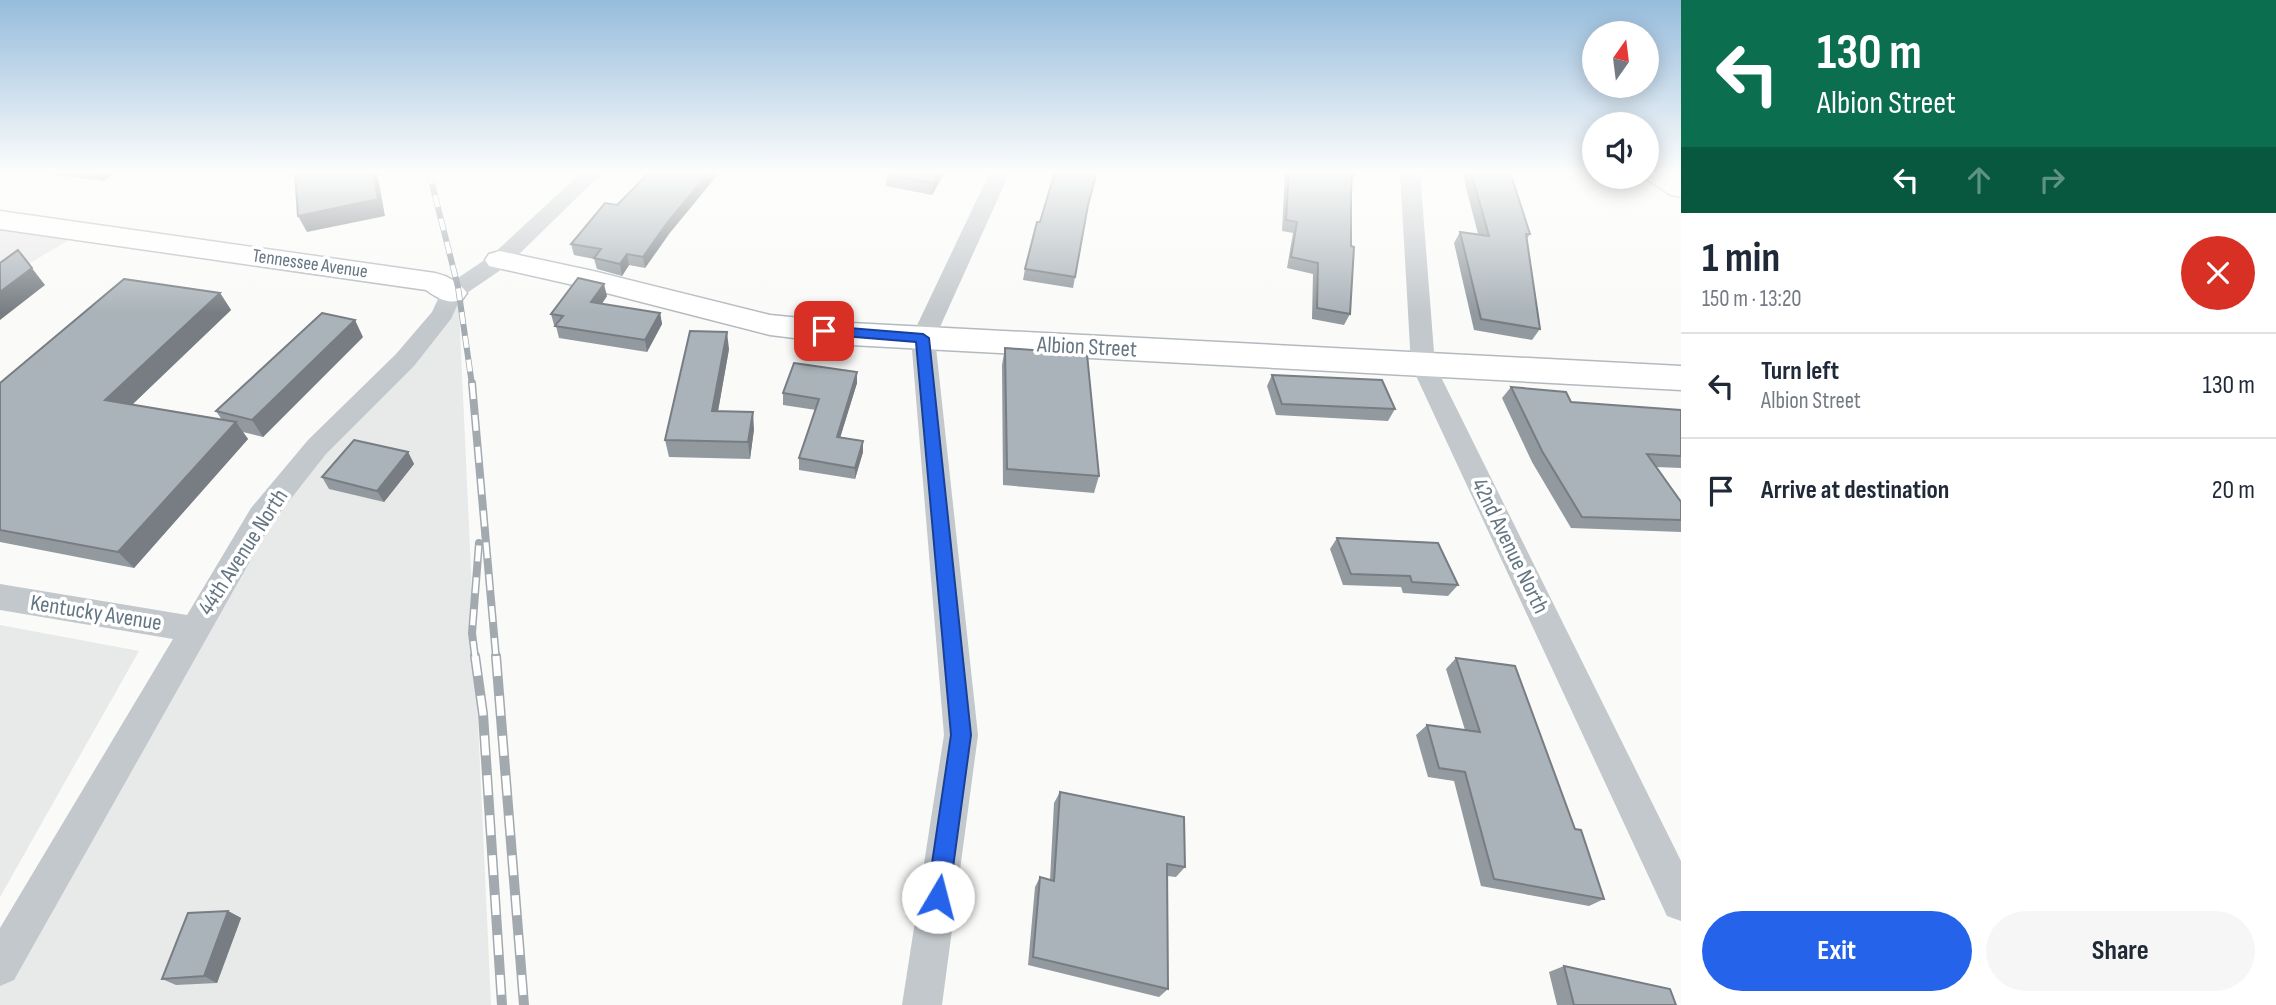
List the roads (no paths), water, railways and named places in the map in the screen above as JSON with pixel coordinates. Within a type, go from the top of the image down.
[{"type":"street","name":"44th Avenue North","points":[[0,966],[193,629],[261,516],[317,447],[405,360],[443,314],[451,293],[500,260],[543,219]]},
{"type":"street","points":[[922,1005],[961,735],[923,338],[978,219]]},
{"type":"street","name":"42nd Avenue North","points":[[1413,219],[1423,365],[1681,902]]},
{"type":"street","name":"Tennessee Avenue","points":[[0,220],[435,282],[451,293]]},
{"type":"street","name":"Albion Street","points":[[500,260],[605,283],[770,325],[923,338],[1681,378]]},
{"type":"street","name":"Kentucky Avenue","points":[[0,597],[193,629]]},
{"type":"railway","points":[[441,219],[458,287],[472,385]]},
{"type":"railway","points":[[472,383],[496,657]]},
{"type":"railway","points":[[475,657],[472,633],[479,543]]},
{"type":"railway","points":[[475,656],[483,714],[502,1005]]},
{"type":"railway","points":[[496,656],[524,1005]]}]
